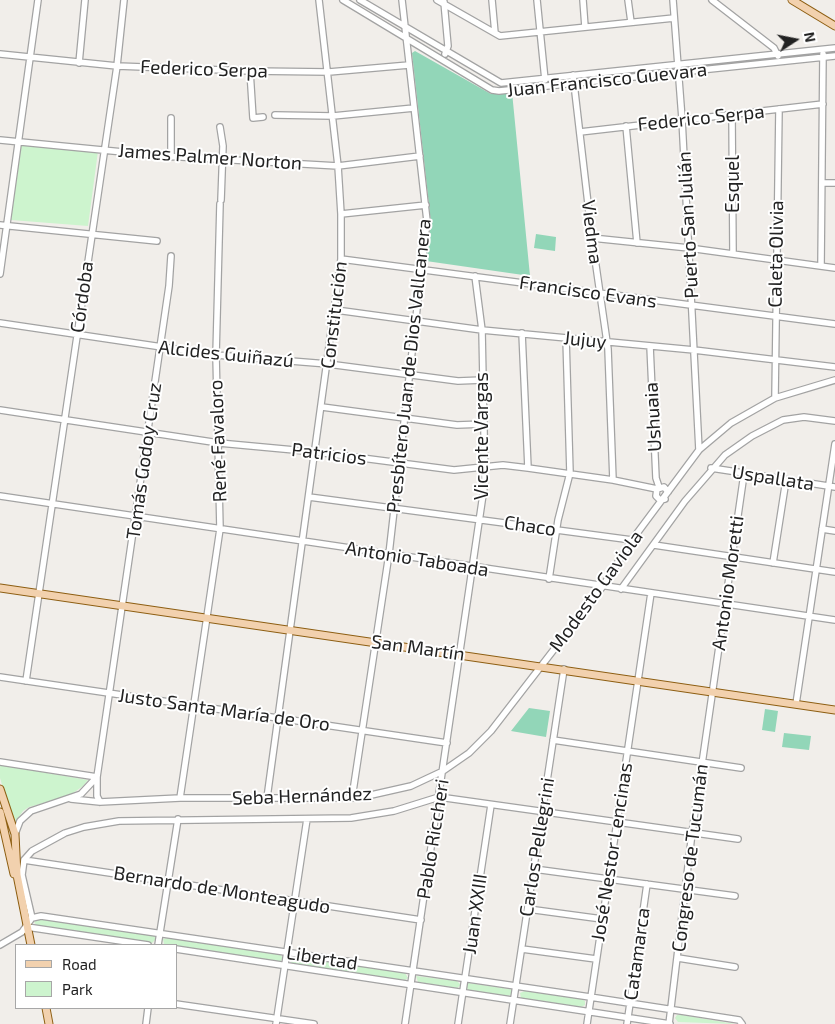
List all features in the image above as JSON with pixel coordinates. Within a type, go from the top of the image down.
[{"type":"main road","points":[[792,0],[835,26]]},
{"type":"main road","name":"San Martín","points":[[0,588],[291,629],[835,710]]},
{"type":"main road","points":[[0,789],[15,834],[22,903]]},
{"type":"main road","points":[[0,812],[1,829],[9,852],[32,944]]},
{"type":"main road","points":[[46,1009],[49,1024]]},
{"type":"street","points":[[0,274],[38,0]]},
{"type":"street","points":[[79,62],[85,0]]},
{"type":"street","name":"Córdoba","points":[[26,681],[117,66],[124,0]]},
{"type":"street","name":"Constitución","points":[[267,798],[336,310],[341,259],[338,166],[329,72],[319,0]]},
{"type":"street","name":"Juan Francisco Guevara","points":[[344,0],[443,58],[492,90],[546,87],[835,56]]},
{"type":"street","name":"Juan Francisco Guevara","points":[[360,0],[496,82],[835,48]]},
{"type":"street","name":"Presbítero Juan de Dios Vallcanera","points":[[352,798],[389,554],[428,221],[402,0]]},
{"type":"street","points":[[438,0],[495,33],[506,36],[674,18]]},
{"type":"street","points":[[492,0],[495,33]]},
{"type":"street","points":[[538,0],[546,87]]},
{"type":"street","points":[[582,0],[585,27]]},
{"type":"street","points":[[628,0],[631,22]]},
{"type":"street","name":"Puerto San Julián","points":[[673,0],[682,119],[699,450]]},
{"type":"street","points":[[712,0],[774,48],[778,54],[779,62]]},
{"type":"street","points":[[443,58],[448,46],[444,2]]},
{"type":"street","points":[[821,266],[823,49]]},
{"type":"street","name":"Federico Serpa","points":[[0,54],[117,66],[250,71],[329,72],[409,64]]},
{"type":"street","points":[[250,71],[253,118],[263,117]]},
{"type":"street","name":"Viedma","points":[[573,75],[592,238],[608,342],[613,480]]},
{"type":"street","points":[[492,90],[496,82]]},
{"type":"street","name":"Federico Serpa","points":[[580,132],[823,104]]},
{"type":"street","points":[[275,115],[333,116],[414,108]]},
{"type":"street","name":"Caleta Olivia","points":[[775,398],[779,109]]},
{"type":"street","name":"Esquel","points":[[732,114],[733,254]]},
{"type":"street","points":[[171,118],[171,157]]},
{"type":"street","points":[[626,126],[638,243]]},
{"type":"street","name":"René Favaloro","points":[[180,798],[220,529],[216,355],[223,159],[220,127]]},
{"type":"street","name":"James Palmer Norton","points":[[0,140],[171,157],[338,166],[420,156]]},
{"type":"street","points":[[822,183],[835,183]]},
{"type":"street","points":[[341,214],[426,205]]},
{"type":"street","points":[[0,225],[157,240]]},
{"type":"street","points":[[592,238],[689,248],[835,268]]},
{"type":"street","name":"Tomás Godoy Cruz","points":[[100,802],[97,796],[97,777],[170,286],[171,256]]},
{"type":"street","name":"Francisco Evans","points":[[341,259],[775,318],[835,324]]},
{"type":"street","name":"Vicente Vargas","points":[[461,654],[486,468],[482,330],[475,276]]},
{"type":"street","name":"Jujuy","points":[[336,310],[482,330],[694,350],[835,367]]},
{"type":"street","name":"Alcides Guiñazú","points":[[0,323],[216,355],[328,364],[458,381],[483,380]]},
{"type":"street","points":[[522,333],[528,468]]},
{"type":"street","points":[[549,579],[557,530],[570,473],[566,338]]},
{"type":"street","name":"Ushuaia","points":[[650,346],[656,478],[660,488]]},
{"type":"street","name":"Modesto Gaviola","points":[[542,666],[603,586],[632,540],[665,499],[673,484],[699,450],[731,424],[775,398],[835,380]]},
{"type":"street","points":[[322,407],[457,425],[484,424]]},
{"type":"street","name":"Patricios","points":[[0,410],[219,443],[316,452],[454,470],[503,465],[570,473],[660,488]]},
{"type":"street","points":[[621,589],[711,468],[725,455],[752,436],[792,418],[835,421]]},
{"type":"street","points":[[796,704],[822,529],[832,487],[835,444]]},
{"type":"street","name":"Uspallata","points":[[711,468],[832,487]]},
{"type":"street","name":"Antonio Moretti","points":[[712,692],[744,474]]},
{"type":"street","points":[[773,563],[786,480]]},
{"type":"street","points":[[660,488],[673,484]]},
{"type":"street","points":[[660,488],[668,492]]},
{"type":"street","name":"Modesto Gaviola","points":[[649,517],[660,488]]},
{"type":"street","name":"Antonio Taboada","points":[[0,496],[835,620]]},
{"type":"street","points":[[656,496],[660,500],[665,499]]},
{"type":"street","name":"Chaco","points":[[309,498],[632,540]]},
{"type":"street","points":[[822,529],[835,531]]},
{"type":"street","points":[[654,545],[835,572]]},
{"type":"street","name":"José Nestor Lencinas","points":[[587,1024],[651,593]]},
{"type":"street","name":"Pablo Riccheri","points":[[406,1024],[461,654]]},
{"type":"street","name":"Seba Hernández","points":[[71,799],[100,802],[180,798],[352,798],[403,788],[443,771],[479,744],[542,666]]},
{"type":"street","name":"Carlos Pellegrini","points":[[510,1024],[564,669]]},
{"type":"street","name":"Justo Santa María de Oro","points":[[0,677],[447,743]]},
{"type":"street","name":"Congreso de Tucumán","points":[[670,1024],[692,833],[712,692]]},
{"type":"street","points":[[553,740],[742,768]]},
{"type":"street","points":[[0,762],[97,777]]},
{"type":"street","name":"Seba Hernández","points":[[15,834],[20,821],[31,811],[71,799],[87,790],[97,777]]},
{"type":"street","points":[[0,945],[27,927],[32,918],[22,876],[24,860],[38,846],[65,833],[84,827],[119,821],[307,819],[381,814],[439,797],[738,839]]},
{"type":"street","name":"Juan XXIII","points":[[458,1024],[491,805]]},
{"type":"street","points":[[158,944],[178,819]]},
{"type":"street","points":[[277,1021],[307,819]]},
{"type":"street","points":[[0,840],[9,852]]},
{"type":"street","name":"Bernardo de Monteagudo","points":[[24,860],[421,920]]},
{"type":"street","points":[[534,869],[735,896]]},
{"type":"street","name":"Catamarca","points":[[628,1021],[647,884]]},
{"type":"street","points":[[528,909],[602,919]]},
{"type":"street","name":"Libertad","points":[[32,918],[41,916],[590,997],[738,1020],[742,1024]]},
{"type":"street","points":[[27,927],[141,944]]},
{"type":"street","points":[[522,948],[596,959]]},
{"type":"street","name":"Libertad","points":[[178,949],[514,1000],[588,1012],[628,1021],[670,1024]]},
{"type":"street","points":[[678,958],[735,966]]},
{"type":"street","points":[[178,1004],[277,1021],[314,1024]]},
{"type":"street","points":[[146,1024],[148,1009]]},
{"type":"green space","points":[[415,51],[491,94],[512,92],[530,276],[426,261],[431,223],[412,53]]},
{"type":"green space","points":[[21,145],[98,151],[88,226],[11,220]]},
{"type":"green space","points":[[536,234],[556,237],[555,251],[534,248]]},
{"type":"green space","points":[[529,708],[550,711],[546,737],[511,731]]},
{"type":"green space","points":[[765,709],[778,711],[775,732],[762,730]]},
{"type":"green space","points":[[784,733],[811,736],[809,750],[782,747]]},
{"type":"green space","points":[[0,765],[88,780],[69,796],[29,807],[23,811],[14,824],[0,778]]},
{"type":"green space","points":[[40,919],[154,936],[156,939],[152,943],[37,926],[34,922]]},
{"type":"green space","points":[[167,938],[280,954],[283,958],[280,962],[178,946],[178,944],[164,944],[163,939]]},
{"type":"green space","points":[[293,956],[405,973],[408,978],[405,980],[292,964],[289,959]]},
{"type":"green space","points":[[416,976],[457,981],[461,985],[457,988],[418,982]]},
{"type":"green space","points":[[468,983],[509,989],[512,990],[512,994],[508,996],[468,990],[466,985]]},
{"type":"green space","points":[[525,991],[581,999],[585,1001],[585,1005],[581,1007],[521,998],[520,993]]},
{"type":"green space","points":[[677,1015],[735,1024],[678,1022],[675,1018]]}]
